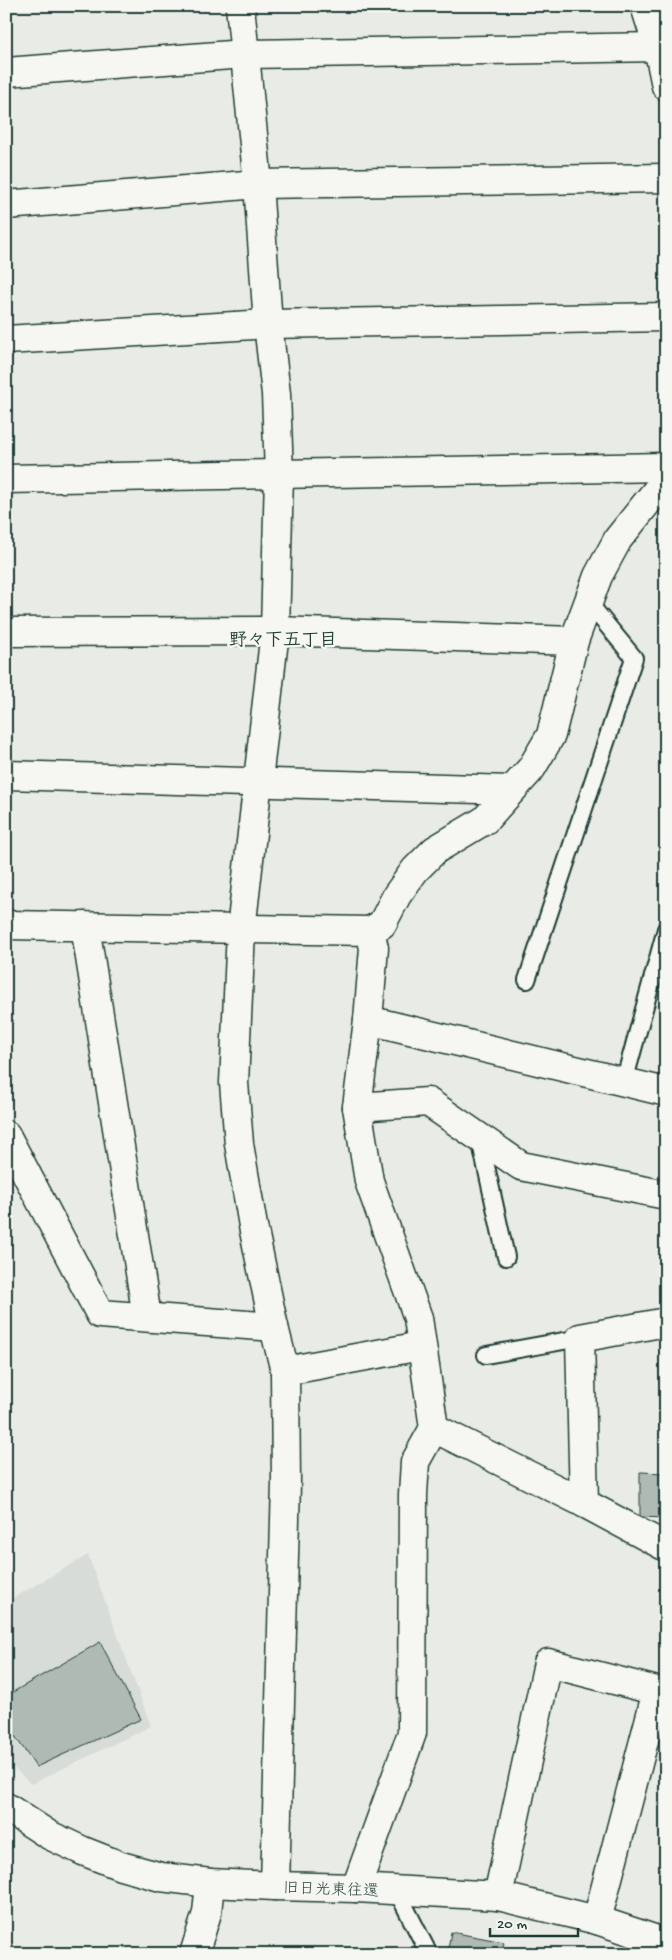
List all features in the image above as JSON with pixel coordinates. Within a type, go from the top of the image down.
[{"type":"street","points":[[240,6],[276,394],[279,474],[275,631],[241,930],[235,1023],[234,1083],[239,1144],[253,1226],[285,1371],[286,1483],[275,1886]]},
{"type":"street","points":[[645,6],[658,47],[666,86]]},
{"type":"street","points":[[6,72],[244,54],[658,47]]},
{"type":"street","points":[[6,205],[258,184],[666,178]]},
{"type":"street","points":[[6,340],[268,324],[666,318]]},
{"type":"street","points":[[6,479],[666,467]]},
{"type":"street","points":[[6,925],[370,932],[382,924],[397,895],[415,870],[435,850],[485,820],[531,768],[551,734],[574,641],[598,576],[618,539],[666,478]]},
{"type":"street","points":[[6,632],[275,631],[574,641]]},
{"type":"street","points":[[6,775],[512,790]]},
{"type":"street","points":[[85,926],[147,1317]]},
{"type":"street","points":[[356,1888],[412,1733],[414,1470],[415,1462],[434,1428],[418,1318],[370,1181],[357,1107],[368,1020],[374,948],[370,932]]},
{"type":"street","points":[[368,1020],[666,1092]]},
{"type":"street","points":[[357,1107],[428,1102],[521,1166],[666,1195]]},
{"type":"street","points":[[6,1135],[100,1314],[274,1326]]},
{"type":"street","points":[[584,1502],[580,1338],[666,1322]]},
{"type":"street","points":[[285,1371],[421,1346]]},
{"type":"street","points":[[434,1428],[584,1502],[666,1547]]},
{"type":"street","points":[[498,1896],[548,1663],[657,1692],[598,1920]]},
{"type":"street","name":"旧日光東往還","points":[[6,1807],[48,1834],[83,1851],[121,1866],[161,1877],[210,1883],[356,1888],[498,1896],[598,1920],[666,1942]]},
{"type":"street","points":[[194,1954],[207,1914],[210,1883]]},
{"type":"lane","points":[[527,980],[634,658],[588,602]]},
{"type":"lane","points":[[624,1082],[666,929]]},
{"type":"lane","points":[[480,1139],[506,1257]]},
{"type":"lane","points":[[486,1355],[580,1338]]},
{"type":"lane","points":[[397,1891],[429,1954]]},
{"type":"shaded area","points":[[88,1555],[151,1726],[31,1784],[6,1761],[6,1602]]},
{"type":"building","points":[[640,1472],[666,1473],[666,1518],[640,1517]]},
{"type":"building","points":[[100,1642],[141,1719],[36,1767],[6,1723],[6,1696]]},
{"type":"building","points":[[451,1932],[504,1942],[502,1954],[447,1954]]},
{"type":"district","name":"野々下五丁目","points":[[283,639]]}]
